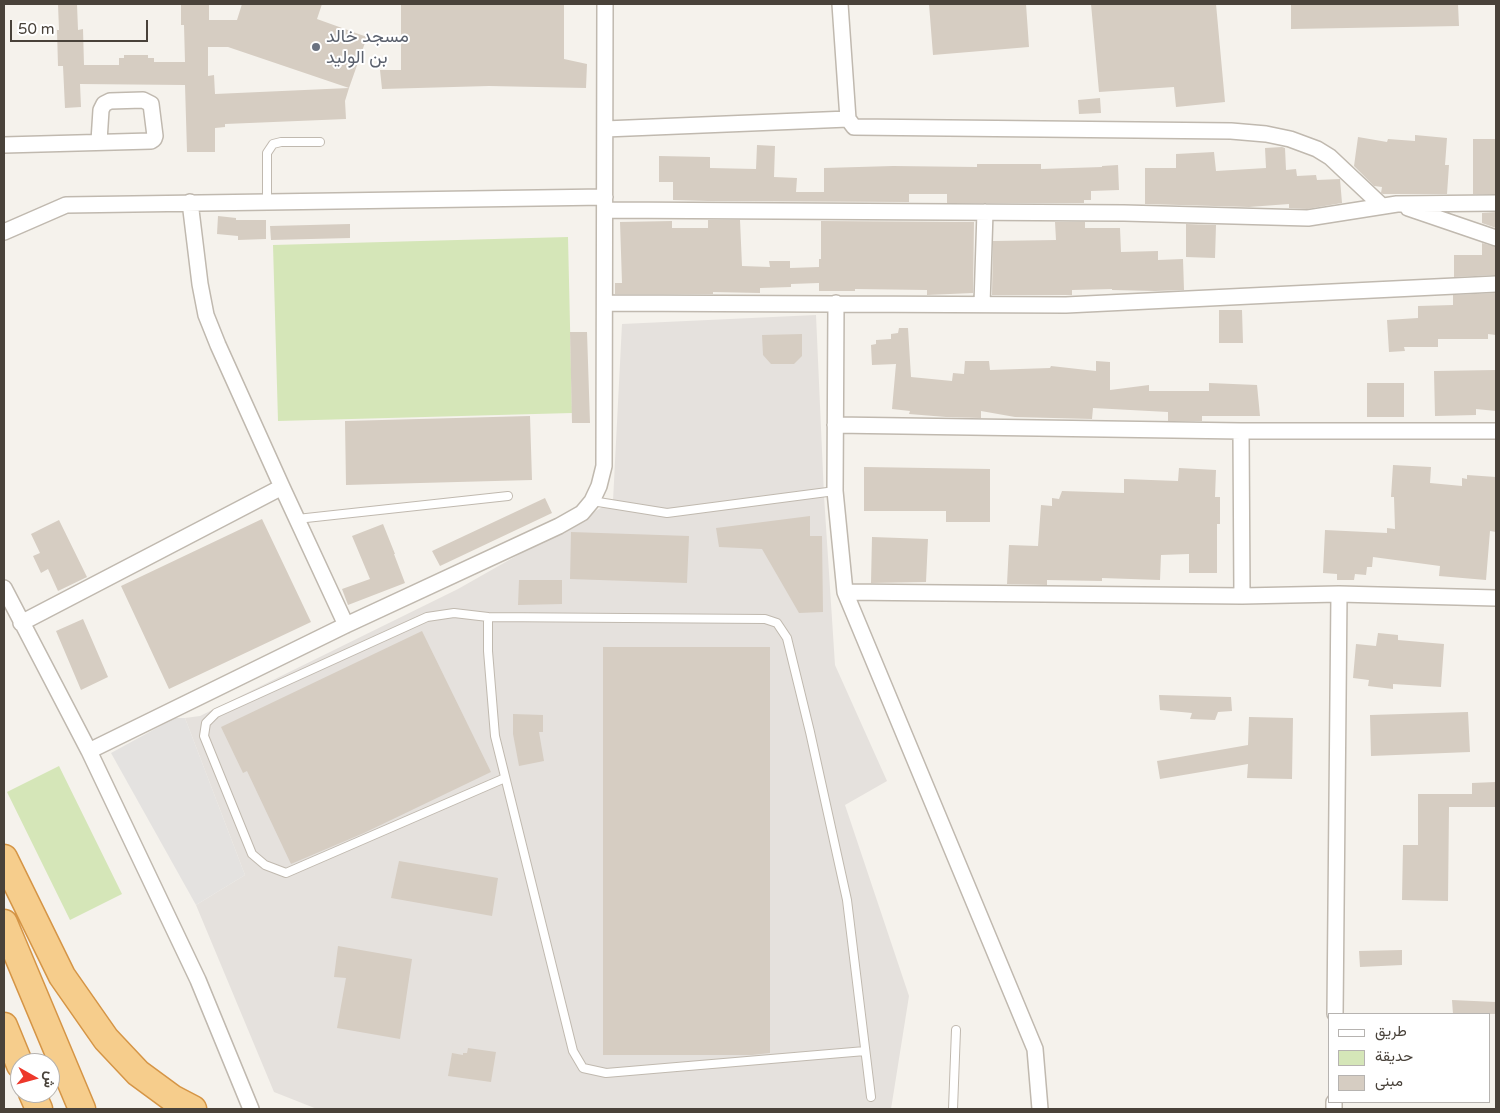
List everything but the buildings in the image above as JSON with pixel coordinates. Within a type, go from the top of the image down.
[{"type":"highway","points":[[4,858],[62,976],[106,1039],[138,1073],[172,1098],[193,1109]]},
{"type":"highway","points":[[4,923],[82,1109]]},
{"type":"highway","points":[[4,1026],[15,1053]]},
{"type":"street","points":[[88,751],[346,624],[559,526],[582,513],[592,500],[599,486],[604,466],[605,4]]},
{"type":"street","points":[[840,4],[848,118],[854,128],[1231,131],[1266,134],[1290,139],[1317,149],[1330,157],[1382,206]]},
{"type":"street","points":[[605,129],[848,118]]},
{"type":"street","points":[[4,145],[99,142]]},
{"type":"street","points":[[190,202],[206,316],[282,487],[346,624]]},
{"type":"street","points":[[4,232],[66,205],[190,202],[605,203],[1308,218],[1397,204],[1496,203]]},
{"type":"street","points":[[1397,204],[1496,238]]},
{"type":"street","points":[[982,304],[985,212]]},
{"type":"street","points":[[605,303],[1066,305],[1496,284]]},
{"type":"street","points":[[836,304],[835,490],[845,592],[1035,1049],[1040,1109]]},
{"type":"street","points":[[835,425],[1241,431],[1496,431]]},
{"type":"street","points":[[1241,431],[1242,596]]},
{"type":"street","points":[[21,623],[282,487]]},
{"type":"street","points":[[4,588],[88,751],[198,980],[251,1109]]},
{"type":"street","points":[[845,592],[1242,596],[1339,594],[1496,598]]},
{"type":"street","points":[[1335,1013],[1339,594]]},
{"type":"lane","points":[[267,201],[268,153],[274,144],[280,142],[320,142]]},
{"type":"lane","points":[[592,500],[667,513],[835,490]]},
{"type":"lane","points":[[297,519],[508,496]]},
{"type":"lane","points":[[505,778],[286,873],[265,865],[252,854],[204,736],[206,723],[216,713],[427,617],[454,613],[488,617],[765,619],[777,623],[787,638],[808,723],[846,900],[871,1097]]},
{"type":"lane","points":[[488,617],[488,651],[495,736],[573,1051],[583,1068],[606,1073],[865,1051]]},
{"type":"lane","points":[[953,1109],[956,1030]]},
{"type":"shaded area","points":[[816,315],[824,496],[835,665],[887,781],[845,805],[909,996],[891,1109],[317,1109],[274,1092],[196,905],[245,875],[185,718],[200,716],[458,589],[613,501],[622,324]]},
{"type":"shaded area","points":[[175,718],[185,718],[245,875],[196,905],[111,753]]},
{"type":"green space","points":[[568,237],[572,413],[278,421],[273,245]]},
{"type":"green space","points":[[59,766],[122,894],[70,920],[7,792]]},
{"type":"place","name":"مسجد خالد بن الوليد","points":[[316,47]]}]
